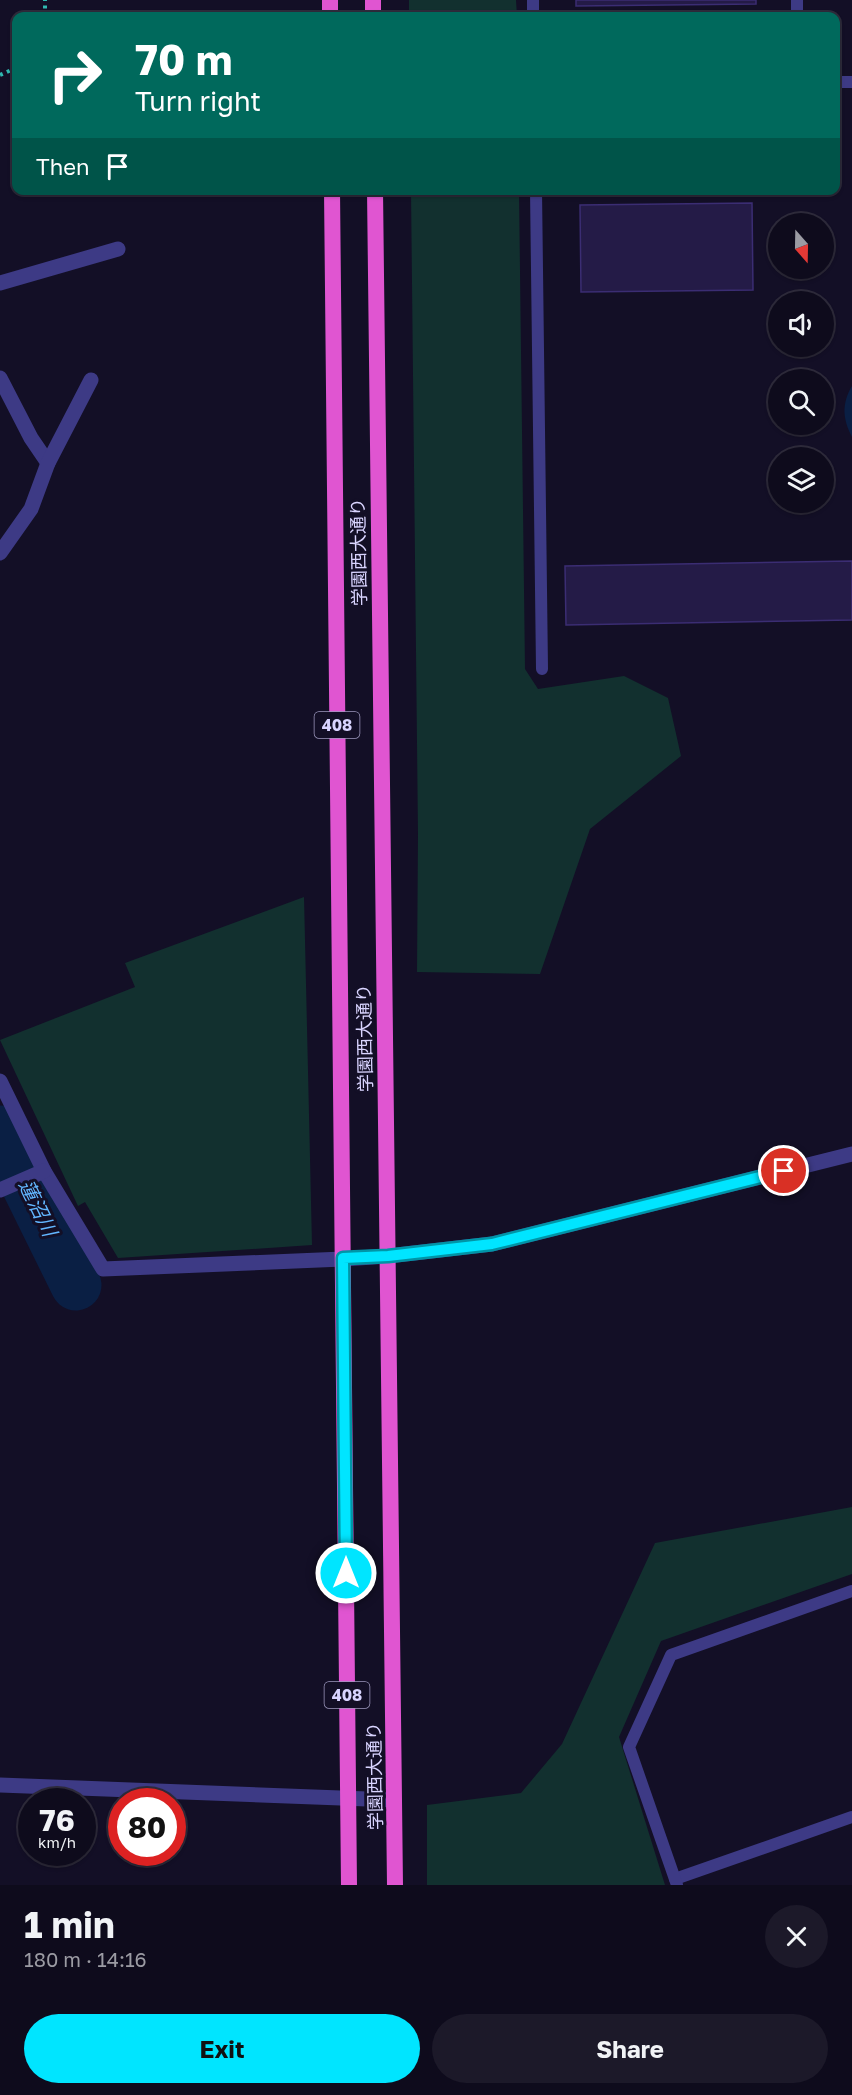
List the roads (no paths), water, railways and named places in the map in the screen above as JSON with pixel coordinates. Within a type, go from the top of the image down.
[{"type":"highway","name":"学園西大通り","points":[[332,195],[349,1885]]},
{"type":"highway","name":"学園西大通り","points":[[375,195],[395,1885]]},
{"type":"street","points":[[0,283],[118,249]]},
{"type":"street","points":[[0,378],[31,438],[48,463]]},
{"type":"street","points":[[0,553],[32,510],[48,463],[91,380]]},
{"type":"street","points":[[0,1081],[40,1172],[103,1269],[388,1256],[492,1244],[852,1154]]},
{"type":"street","points":[[1,1190],[40,1172]]},
{"type":"street","points":[[0,1785],[394,1800]]},
{"type":"lane","points":[[536,195],[542,669]]},
{"type":"lane","points":[[852,1591],[671,1655],[629,1747],[676,1882],[852,1817]]},
{"type":"water","points":[[852,386],[852,437],[844,412],[846,399]]},
{"type":"waterway","name":"蓮沼川","points":[[0,1131],[76,1285]]}]
